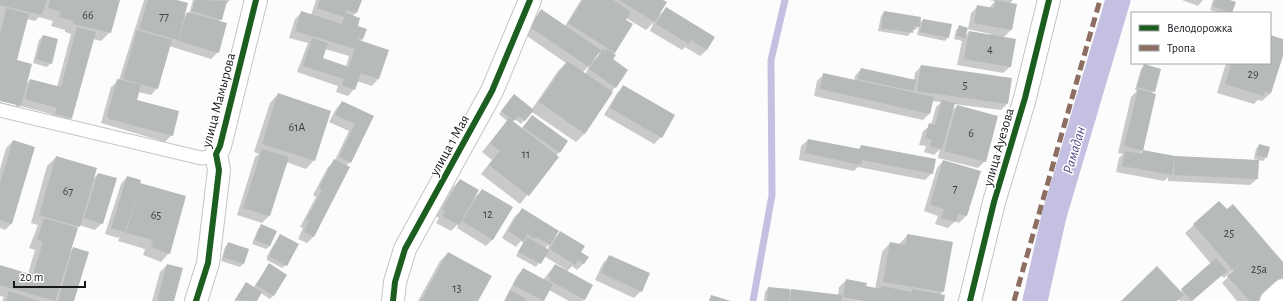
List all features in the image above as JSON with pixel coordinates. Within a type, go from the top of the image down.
[{"type":"street","name":"улица Мамырова","points":[[196,301],[208,263],[219,170],[216,154],[220,146],[256,0]]},
{"type":"street","name":"улица 1 Мая","points":[[393,301],[395,282],[405,249],[492,91],[530,0]]},
{"type":"street","name":"улица Ауезова","points":[[970,301],[994,202],[1025,98],[1049,0]]},
{"type":"street","points":[[1271,301],[1283,290]]},
{"type":"lane","points":[[0,110],[201,158],[210,157],[216,154]]},
{"type":"building","points":[[0,0],[47,0],[42,15],[0,5]]},
{"type":"building","points":[[50,0],[120,0],[111,33],[73,24],[73,21],[59,17],[61,12],[48,8]]},
{"type":"building","points":[[148,0],[177,0],[188,3],[178,40],[139,29]]},
{"type":"building","points":[[195,0],[227,1],[222,20],[192,11]]},
{"type":"building","points":[[320,0],[362,0],[357,13],[346,10],[344,17],[317,8]]},
{"type":"building","points":[[583,0],[613,0],[631,12],[626,20],[633,24],[615,53],[568,23]]},
{"type":"building","points":[[619,0],[663,0],[667,2],[655,22]]},
{"type":"building","points":[[995,0],[1017,4],[1012,30],[974,23],[977,5],[994,8]]},
{"type":"building","points":[[1215,0],[1230,0],[1236,2],[1232,12],[1213,6]]},
{"type":"building","points":[[666,7],[715,37],[707,50],[691,40],[689,44],[656,24]]},
{"type":"building","points":[[6,8],[29,14],[17,60],[32,64],[21,106],[0,101],[0,34]]},
{"type":"building","points":[[541,9],[601,50],[589,67],[530,27]]},
{"type":"building","points":[[301,11],[342,24],[346,13],[360,18],[358,26],[367,29],[363,39],[359,38],[357,44],[359,40],[389,50],[379,79],[361,73],[355,90],[342,85],[344,79],[303,66],[312,38],[328,43],[323,58],[349,67],[355,49],[295,31]]},
{"type":"building","points":[[884,11],[921,17],[920,27],[914,26],[913,33],[881,28]]},
{"type":"building","points":[[187,12],[227,23],[219,53],[178,41]]},
{"type":"building","points":[[923,19],[952,24],[949,38],[920,32]]},
{"type":"building","points":[[959,25],[968,28],[965,38],[956,36]]},
{"type":"building","points":[[77,27],[96,32],[72,118],[55,114],[57,108],[25,99],[30,79],[61,87]]},
{"type":"building","points":[[137,30],[172,40],[158,89],[123,79]]},
{"type":"building","points":[[969,31],[1016,39],[1011,67],[964,59]]},
{"type":"building","points":[[43,35],[58,39],[52,64],[36,59]]},
{"type":"building","points":[[1271,35],[1283,39],[1283,56],[1271,93],[1265,91],[1263,96],[1225,84],[1231,64],[1271,64]]},
{"type":"building","points":[[603,49],[606,51],[607,49],[616,55],[613,59],[628,70],[616,88],[589,69]]},
{"type":"building","points":[[567,61],[613,92],[585,134],[539,102]]},
{"type":"building","points":[[1144,64],[1161,69],[1155,92],[1137,87]]},
{"type":"building","points":[[921,65],[1012,78],[1008,104],[917,91]]},
{"type":"building","points":[[861,68],[916,80],[914,91],[858,79]]},
{"type":"building","points":[[823,73],[934,97],[930,114],[820,89]]},
{"type":"building","points":[[117,79],[141,85],[137,100],[179,111],[173,136],[109,119],[107,116]]},
{"type":"building","points":[[623,85],[675,115],[662,138],[610,108]]},
{"type":"building","points":[[1138,89],[1156,94],[1143,151],[1124,146]]},
{"type":"building","points":[[278,93],[331,111],[315,161],[262,144]]},
{"type":"building","points":[[514,94],[534,110],[525,121],[519,116],[514,121],[501,111]]},
{"type":"building","points":[[942,100],[955,103],[942,149],[930,146],[932,140],[925,138],[929,123],[935,125]]},
{"type":"building","points":[[342,101],[374,116],[351,163],[339,157],[355,124],[335,115]]},
{"type":"building","points":[[957,105],[998,116],[986,162],[944,151]]},
{"type":"building","points":[[532,115],[568,141],[560,153],[523,127]]},
{"type":"building","points":[[509,118],[559,157],[529,196],[489,165],[500,151],[490,143]]},
{"type":"building","points":[[808,139],[860,149],[861,145],[936,159],[933,174],[862,160],[861,165],[805,153]]},
{"type":"building","points":[[13,140],[35,147],[12,224],[0,220],[0,183]]},
{"type":"building","points":[[1259,144],[1270,147],[1267,158],[1257,155]]},
{"type":"building","points":[[262,149],[289,157],[270,216],[243,208]]},
{"type":"building","points":[[1143,150],[1175,156],[1172,175],[1122,166],[1125,151],[1142,154]]},
{"type":"building","points":[[56,156],[97,168],[80,227],[39,215]]},
{"type":"building","points":[[1175,156],[1259,160],[1258,179],[1174,175]]},
{"type":"building","points":[[334,159],[350,167],[314,237],[304,232],[309,221],[306,220],[322,190],[319,188]]},
{"type":"building","points":[[943,160],[981,171],[967,216],[958,214],[956,222],[941,218],[944,209],[930,205]]},
{"type":"building","points":[[98,173],[117,178],[103,224],[84,218]]},
{"type":"building","points":[[127,176],[141,180],[140,183],[186,196],[170,254],[151,247],[153,240],[126,233],[138,191],[125,232],[111,228]]},
{"type":"building","points":[[460,179],[479,190],[459,225],[442,216],[445,211],[442,209]]},
{"type":"building","points":[[482,189],[513,207],[493,240],[462,221]]},
{"type":"building","points":[[1219,201],[1227,209],[1233,204],[1283,262],[1283,280],[1259,301],[1250,301],[1227,276],[1250,256],[1233,270],[1193,224]]},
{"type":"building","points":[[522,208],[559,231],[550,245],[536,237],[534,239],[527,234],[523,241],[508,231]]},
{"type":"building","points":[[44,218],[78,228],[55,301],[0,285],[0,265],[33,275],[43,242],[37,240]]},
{"type":"building","points":[[261,224],[277,231],[270,246],[255,240]]},
{"type":"building","points":[[560,231],[585,246],[581,252],[589,257],[584,264],[578,260],[575,265],[550,249]]},
{"type":"building","points":[[280,234],[299,244],[287,266],[270,257],[270,252]]},
{"type":"building","points":[[907,234],[953,242],[944,292],[883,282],[890,242],[906,245]]},
{"type":"building","points":[[527,237],[549,250],[541,264],[518,252]]},
{"type":"building","points":[[228,242],[249,249],[244,264],[223,257]]},
{"type":"building","points":[[73,247],[89,252],[74,301],[58,301]]},
{"type":"building","points":[[448,252],[492,276],[478,301],[421,301]]},
{"type":"building","points":[[609,255],[650,273],[642,292],[601,273]]},
{"type":"building","points":[[1216,258],[1227,271],[1192,301],[1181,289]]},
{"type":"building","points":[[269,263],[287,275],[274,296],[256,285]]},
{"type":"building","points":[[167,264],[183,268],[174,301],[157,301]]},
{"type":"building","points":[[555,264],[593,285],[585,300],[549,280],[551,278],[548,276]]},
{"type":"building","points":[[1157,266],[1184,295],[1177,301],[1121,301]]},
{"type":"building","points":[[523,268],[553,284],[544,301],[513,285]]},
{"type":"building","points":[[846,279],[867,283],[866,286],[881,289],[881,286],[912,292],[912,289],[945,295],[944,301],[864,301],[843,297]]},
{"type":"building","points":[[246,282],[262,292],[257,301],[235,300]]},
{"type":"building","points":[[768,287],[790,289],[789,301],[767,301]]},
{"type":"building","points":[[791,289],[842,295],[842,301],[790,301]]},
{"type":"building","points":[[510,290],[526,299],[525,301],[505,301]]},
{"type":"building","points":[[9,291],[39,301],[6,301]]},
{"type":"building","points":[[711,295],[731,301],[709,301]]},
{"type":"waterway","points":[[753,301],[772,195],[771,60],[785,0]]},
{"type":"waterway","name":"Рамадан","points":[[1035,301],[1054,216],[1118,0]]},
{"type":"marked path","points":[[1014,301],[1100,0]]},
{"type":"cycle path","points":[[196,301],[208,263],[219,170],[216,154],[220,146],[256,0]]},
{"type":"cycle path","points":[[393,301],[395,282],[405,249],[492,91],[530,0]]},
{"type":"cycle path","points":[[970,301],[994,202],[1025,98],[1049,0]]}]
